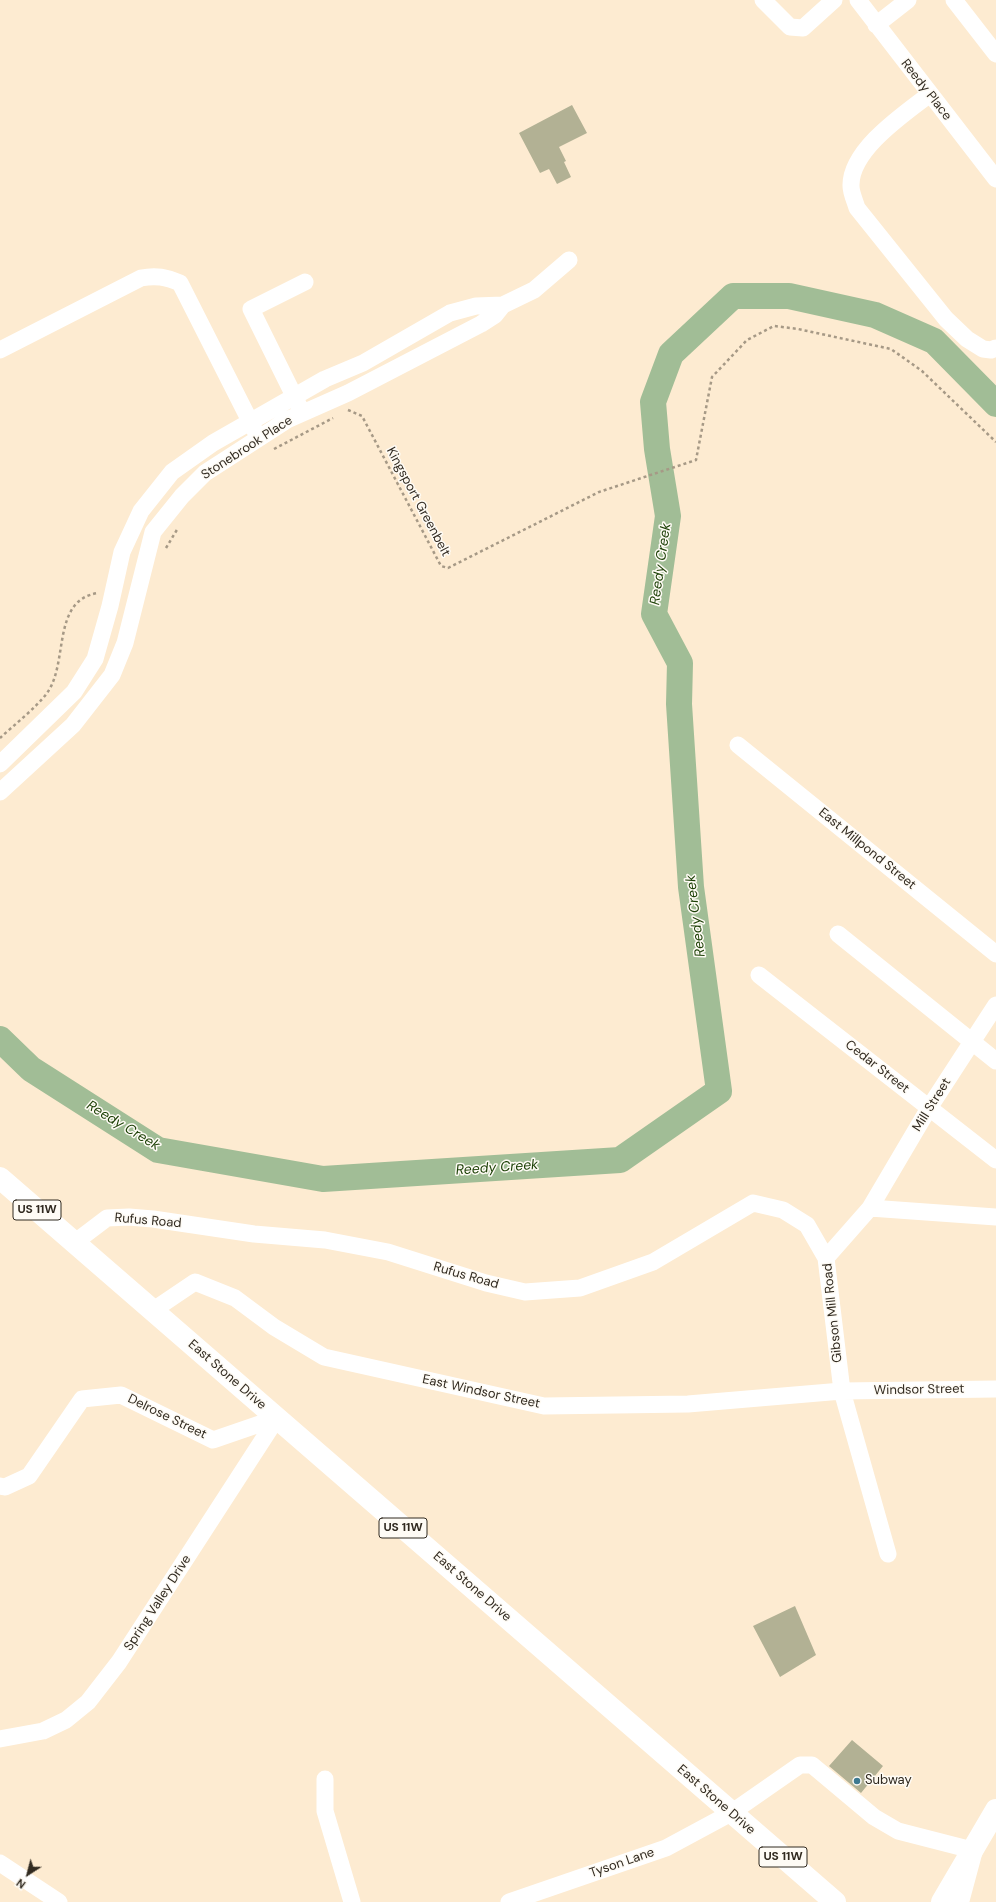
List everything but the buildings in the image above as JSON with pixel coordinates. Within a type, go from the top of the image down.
[{"type":"main road","name":"East Stone Drive","points":[[0,1178],[835,1902]]},
{"type":"main road","points":[[942,1902],[996,1810]]},
{"type":"main road","points":[[958,1902],[972,1850]]},
{"type":"street","points":[[763,0],[790,27],[803,28],[834,0]]},
{"type":"street","name":"Reedy Place","points":[[858,0],[996,179]]},
{"type":"street","points":[[876,25],[908,0]]},
{"type":"street","points":[[954,0],[996,54]]},
{"type":"street","points":[[930,94],[887,128],[867,148],[853,176],[851,187],[857,208],[946,319],[967,339],[983,349],[991,350],[996,348]]},
{"type":"street","name":"Stonebrook Place","points":[[0,764],[74,692],[95,659],[122,552],[141,511],[172,472],[213,443],[325,379],[363,363],[450,313],[476,306],[503,305],[534,290],[570,260]]},
{"type":"street","points":[[0,350],[141,278],[152,276],[168,278],[180,283],[259,438]]},
{"type":"street","points":[[303,413],[251,309],[305,282]]},
{"type":"street","name":"Stonebrook Place","points":[[0,792],[74,725],[112,675],[125,643],[153,532],[164,517],[205,473],[287,420],[348,393],[482,324],[495,315],[503,305]]},
{"type":"street","name":"East Millpond Street","points":[[738,745],[996,954]]},
{"type":"street","points":[[838,934],[996,1061]]},
{"type":"street","name":"Cedar Street","points":[[759,975],[996,1160]]},
{"type":"street","name":"Mill Street","points":[[870,1208],[929,1108],[996,1005]]},
{"type":"street","name":"Rufus Road","points":[[74,1243],[107,1218],[129,1216],[254,1234],[325,1240],[388,1252],[486,1283],[525,1292],[580,1288],[653,1262],[753,1203],[783,1210],[807,1225],[826,1258]]},
{"type":"street","points":[[870,1208],[996,1217]]},
{"type":"street","name":"Gibson Mill Road","points":[[870,1208],[826,1258],[842,1391],[888,1554]]},
{"type":"street","name":"East Windsor Street","points":[[152,1311],[195,1282],[235,1298],[274,1327],[324,1357],[544,1406],[688,1404],[842,1391]]},
{"type":"street","name":"Windsor Street","points":[[842,1391],[996,1389]]},
{"type":"street","name":"Delrose Street","points":[[0,1486],[5,1487],[29,1476],[82,1399],[121,1395],[213,1440],[277,1418]]},
{"type":"street","name":"Spring Valley Drive","points":[[0,1739],[43,1732],[66,1720],[88,1702],[119,1662],[277,1418]]},
{"type":"street","name":"Tyson Lane","points":[[509,1902],[666,1848],[731,1813],[800,1765],[812,1765],[874,1817],[898,1831],[972,1850]]},
{"type":"street","points":[[325,1779],[325,1810],[352,1902]]},
{"type":"street","points":[[0,1863],[59,1902]]},
{"type":"path","name":"Kingsport Greenbelt","points":[[342,414],[349,410],[362,416],[425,538],[441,566],[448,568],[599,492],[696,460],[712,377],[747,340],[774,326],[798,329],[890,349],[922,371],[996,442]]},
{"type":"path","points":[[271,450],[335,418]]},
{"type":"path","points":[[165,550],[181,523]]},
{"type":"path","points":[[0,738],[47,693],[56,674],[67,614],[78,601],[93,593],[113,590]]},
{"type":"waterway","name":"Reedy Creek","points":[[0,1039],[31,1069],[158,1150],[323,1179],[620,1160],[719,1091],[691,887],[679,704],[680,663],[654,614],[668,516],[657,449],[653,402],[671,354],[733,296],[789,296],[875,315],[934,341],[996,404]]},
{"type":"place","name":"Subway","points":[[857,1781]]}]
